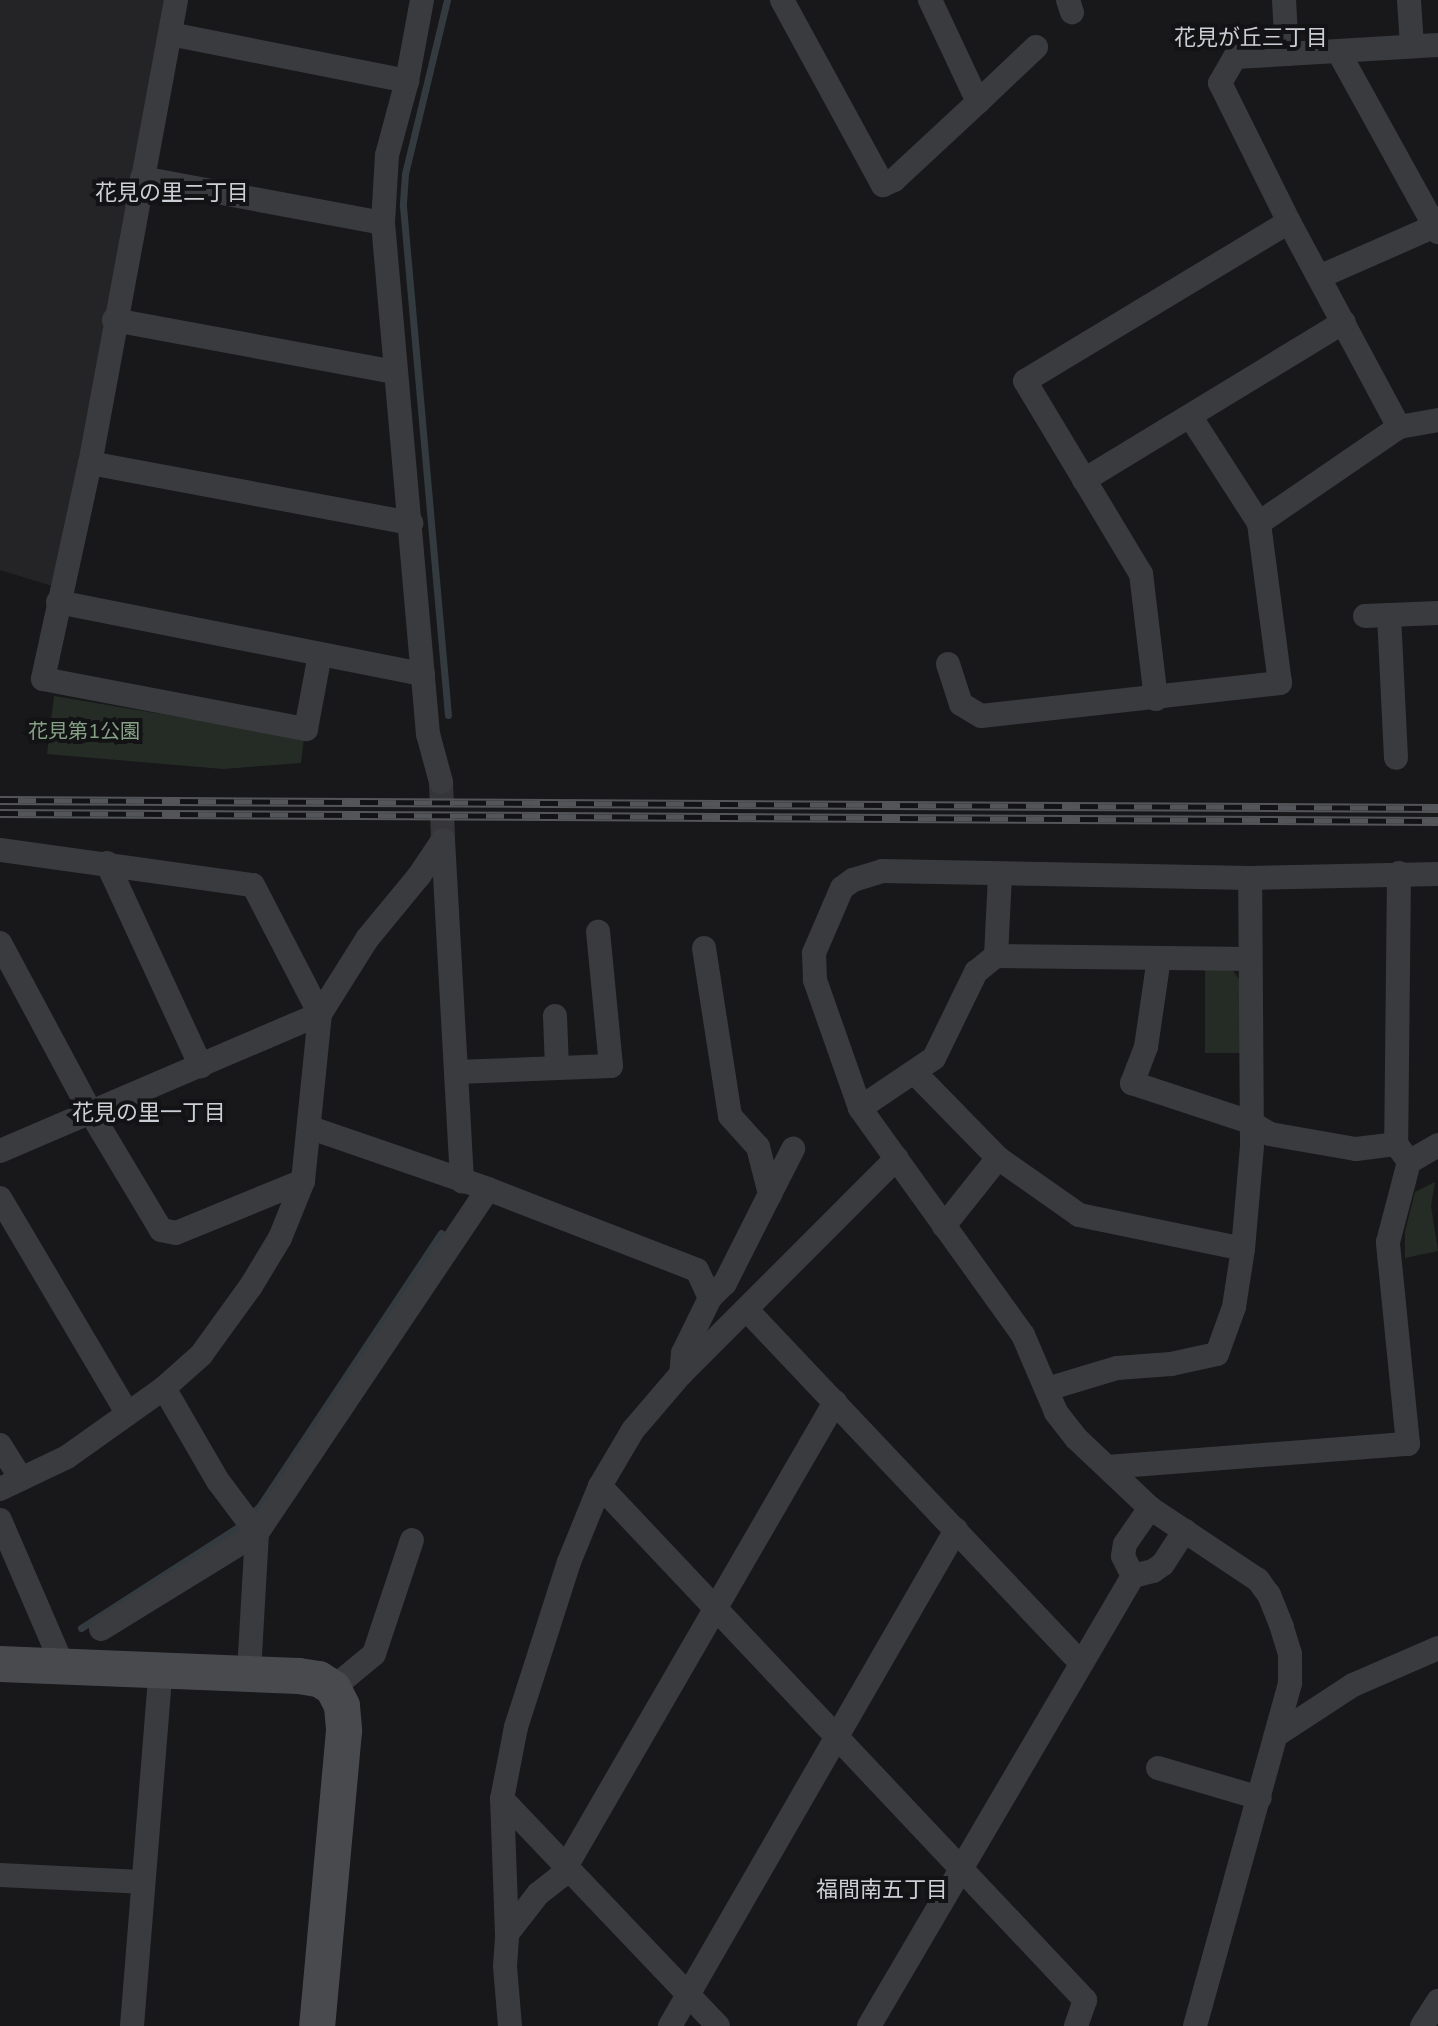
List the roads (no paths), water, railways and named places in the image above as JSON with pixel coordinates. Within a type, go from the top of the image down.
[{"type":"street","points":[[176,0],[114,320],[90,463],[43,679],[306,729],[320,654]]},
{"type":"street","points":[[422,0],[407,81],[387,155],[383,223],[428,734],[441,782]]},
{"type":"street","points":[[782,0],[883,185],[894,180],[1036,47]]},
{"type":"street","points":[[930,0],[978,102]]},
{"type":"street","points":[[1284,0],[1287,54]]},
{"type":"street","points":[[1409,0],[1412,46]]},
{"type":"street","points":[[170,34],[407,81]]},
{"type":"street","points":[[1399,427],[1289,222],[1220,83],[1235,57],[1438,45]]},
{"type":"street","points":[[1319,277],[1436,229],[1338,51]]},
{"type":"street","points":[[142,178],[383,223]]},
{"type":"street","points":[[1156,699],[1141,574],[1025,381],[1289,222]]},
{"type":"street","points":[[114,320],[395,372]]},
{"type":"street","points":[[1084,480],[1344,322]]},
{"type":"street","points":[[948,664],[961,704],[981,716],[1280,683],[1259,523],[1190,416]]},
{"type":"street","points":[[1259,523],[1399,427],[1438,420]]},
{"type":"street","points":[[90,463],[411,523]]},
{"type":"street","points":[[58,602],[423,674]]},
{"type":"street","points":[[1396,758],[1377,616],[1438,613]]},
{"type":"street","points":[[0,1445],[11,1484],[67,1457],[164,1388],[201,1355],[251,1286],[280,1238],[303,1181],[311,1128],[320,1014],[367,939],[419,876],[443,840],[462,1181]]},
{"type":"street","points":[[0,850],[253,885],[320,1014]]},
{"type":"street","points":[[107,863],[201,1066]]},
{"type":"street","points":[[1195,2026],[1278,1734],[1290,1683],[1290,1654],[1269,1595],[1258,1580],[1150,1508],[1076,1438],[1056,1412],[1023,1335],[860,1108],[815,980],[814,953],[842,888],[853,880],[882,871],[1250,878],[1438,874]]},
{"type":"street","points":[[1107,1467],[1408,1444],[1388,1242],[1403,1153],[1399,873]]},
{"type":"street","points":[[996,956],[1000,875]]},
{"type":"street","points":[[1047,1389],[1117,1368],[1171,1364],[1217,1354],[1234,1307],[1243,1249],[1252,1146],[1250,878]]},
{"type":"street","points":[[456,1072],[611,1066],[598,932]]},
{"type":"street","points":[[0,943],[91,1113],[161,1230],[176,1233],[303,1181]]},
{"type":"street","points":[[704,948],[730,1116],[758,1147],[770,1194]]},
{"type":"street","points":[[860,1108],[934,1058],[976,972],[996,956],[1250,959]]},
{"type":"street","points":[[1159,958],[1146,1047],[1132,1083],[1250,1122],[1270,1134],[1356,1149],[1403,1153],[1438,1145]]},
{"type":"street","points":[[0,1151],[320,1014]]},
{"type":"street","points":[[555,1016],[557,1068]]},
{"type":"street","points":[[914,1072],[998,1158],[1079,1215],[1243,1249]]},
{"type":"street","points":[[311,1128],[488,1189],[697,1270],[710,1298]]},
{"type":"street","points":[[681,1374],[683,1353],[710,1298],[725,1283],[793,1149]]},
{"type":"street","points":[[510,2026],[505,1966],[507,1934],[502,1799],[516,1727],[569,1562],[600,1486],[633,1430],[681,1374],[897,1158]]},
{"type":"street","points":[[944,1226],[998,1158]]},
{"type":"street","points":[[101,1629],[257,1533],[488,1189]]},
{"type":"street","points":[[0,1198],[127,1413]]},
{"type":"street","points":[[747,1310],[1081,1663]]},
{"type":"street","points":[[164,1388],[218,1481],[257,1533],[249,1673]]},
{"type":"street","points":[[507,1934],[566,1866],[835,1402]]},
{"type":"street","points":[[600,1486],[1085,2000],[1076,2026]]},
{"type":"street","points":[[1133,1576],[1123,1556],[1125,1544],[1150,1508]]},
{"type":"street","points":[[0,1520],[63,1666]]},
{"type":"street","points":[[670,2026],[956,1530]]},
{"type":"street","points":[[869,2026],[1133,1576],[1153,1571],[1163,1564],[1185,1530]]},
{"type":"street","points":[[333,1688],[374,1654],[412,1540]]},
{"type":"street","points":[[1278,1734],[1353,1685],[1438,1648]]},
{"type":"street","points":[[0,1664],[249,1673],[319,1679],[333,1688],[342,1706],[344,1731],[317,2026]]},
{"type":"street","points":[[132,2026],[141,1882],[161,1669]]},
{"type":"street","points":[[1158,1768],[1260,1798]]},
{"type":"street","points":[[502,1799],[718,2026]]},
{"type":"street","points":[[0,1875],[141,1882]]},
{"type":"street","points":[[1422,2026],[1438,2001]]},
{"type":"waterway","points":[[447,0],[405,174],[403,206],[448,715]]},
{"type":"waterway","points":[[81,1628],[237,1528],[259,1507],[441,1233]]},
{"type":"tunnel","points":[[441,782],[443,840]]},
{"type":"railway","points":[[0,800],[1438,808]]},
{"type":"railway","points":[[0,813],[1438,821]]},
{"type":"district","name":"花見が丘三丁目","points":[[1251,38]]},
{"type":"district","name":"花見の里二丁目","points":[[172,193]]},
{"type":"district","name":"花見の里一丁目","points":[[149,1113]]},
{"type":"district","name":"福間南五丁目","points":[[882,1890]]},
{"type":"park label","name":"花見第1公園","points":[[84,730]]}]
